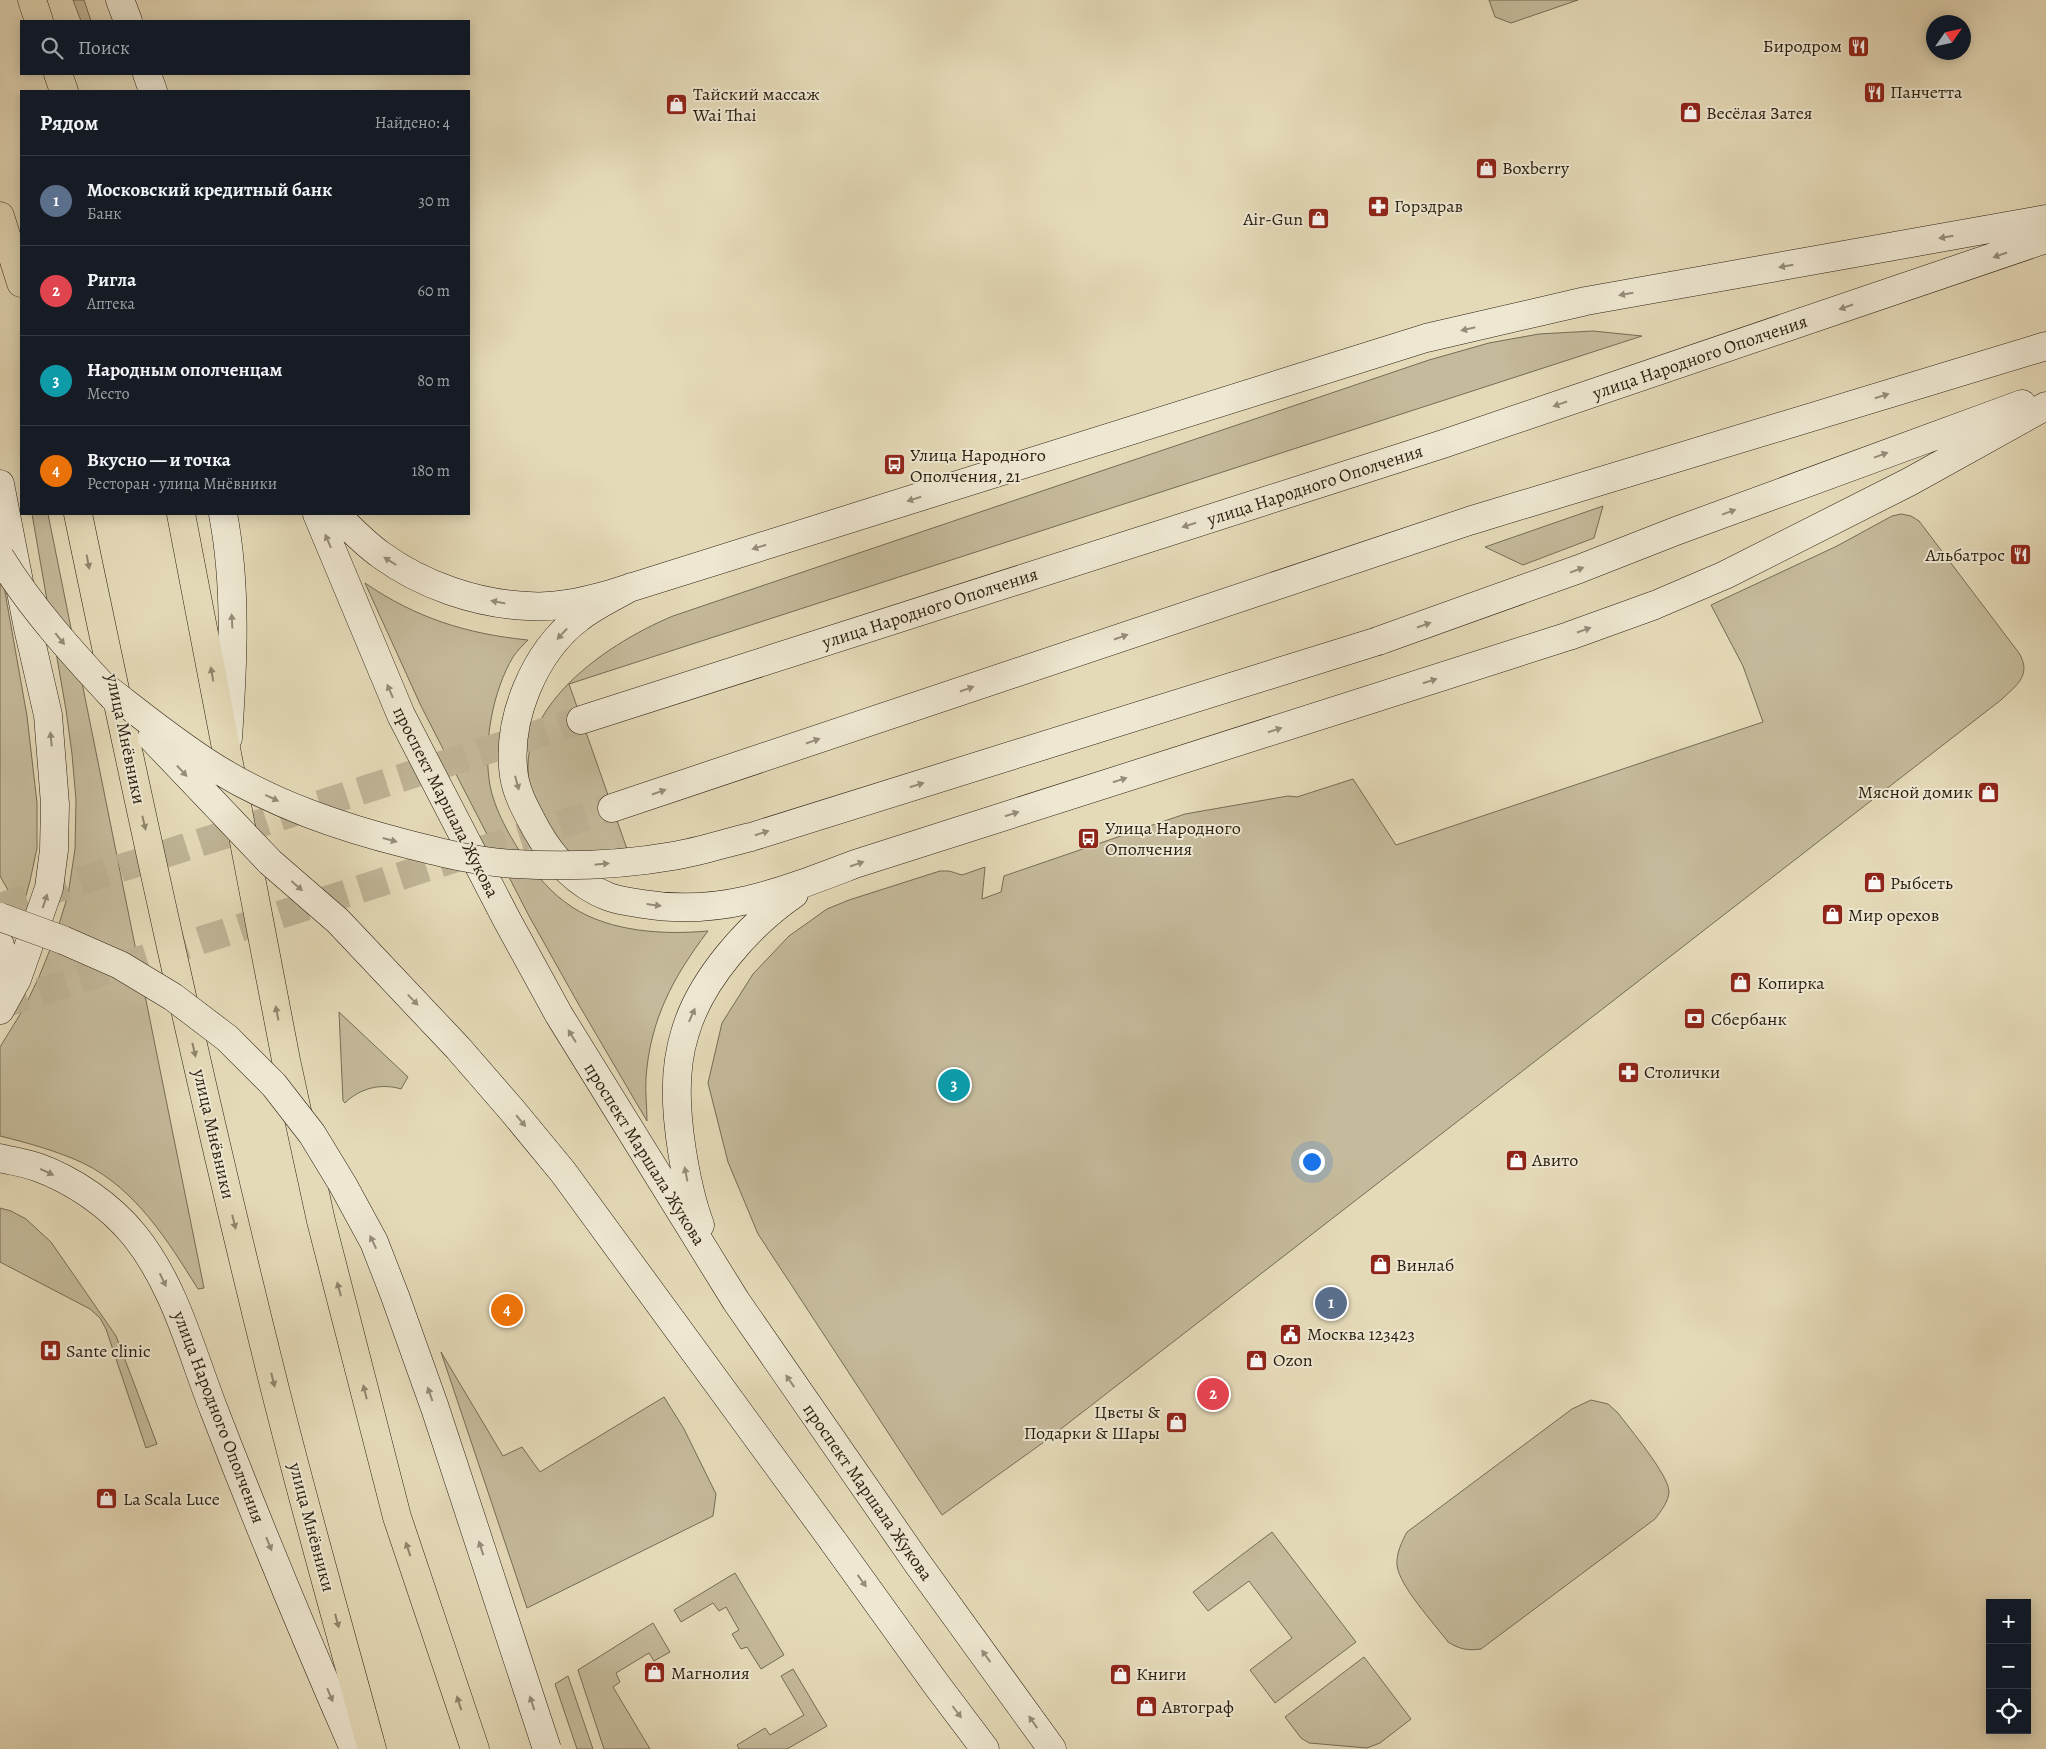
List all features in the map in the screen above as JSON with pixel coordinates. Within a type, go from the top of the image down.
[{"type":"main road","points":[[32,0],[39,20]]},
{"type":"main road","points":[[110,0],[115,20]]},
{"type":"main road","points":[[120,0],[128,20]]},
{"type":"main road","points":[[58,75],[64,90]]},
{"type":"main road","points":[[129,75],[133,90]]},
{"type":"main road","points":[[147,75],[153,90]]},
{"type":"main road","points":[[0,216],[20,280]]},
{"type":"main road","points":[[337,515],[382,556],[407,572],[433,584],[482,600],[528,606],[555,605],[599,598],[1426,338],[1586,301],[2046,219]]},
{"type":"main road","name":"улица Народного Ополчения","points":[[581,720],[1434,447],[2046,239]]},
{"type":"main road","points":[[612,808],[1469,521],[2046,346]]},
{"type":"main road","points":[[101,684],[180,744],[255,790],[300,811],[386,839],[471,858],[513,864],[591,865],[674,856],[750,837],[1378,641],[1570,573],[1685,528],[2046,395]]},
{"type":"main road","points":[[631,588],[593,608],[565,630],[545,654],[528,686],[516,727],[514,776],[525,808],[540,837],[562,864],[591,889],[611,898],[652,906],[692,908],[720,906],[750,901],[812,881],[855,864],[1550,642],[1656,605],[1725,575],[1901,486],[2046,406]]},
{"type":"main road","points":[[0,484],[28,628],[40,672],[48,715],[55,804],[54,850],[49,888],[17,980],[0,1010]]},
{"type":"main road","name":"улица Мнёвники","points":[[78,515],[129,755],[223,1175],[296,1471],[372,1749]]},
{"type":"main road","points":[[182,515],[284,1051],[321,1221],[397,1517],[475,1749]]},
{"type":"main road","points":[[223,515],[227,533],[234,647],[227,757]]},
{"type":"main road","name":"проспект Маршала Жукова","points":[[317,515],[401,716],[506,920],[560,1015],[736,1300],[918,1564],[1052,1749]]},
{"type":"main road","points":[[0,557],[36,609],[66,647],[270,862],[338,922],[458,1048],[563,1172],[985,1749]]},
{"type":"main road","points":[[736,1300],[715,1262],[696,1214],[686,1177],[680,1134],[677,1082],[680,1055],[685,1032],[694,1010],[729,954],[769,912],[812,881]]},
{"type":"main road","points":[[0,917],[63,940],[120,965],[174,997],[227,1038],[274,1086],[312,1134],[374,1242],[396,1296],[435,1408],[547,1749]]},
{"type":"main road","points":[[0,945],[3,958],[3,985],[0,1005]]},
{"type":"main road","name":"улица Народного Ополчения","points":[[0,1158],[37,1167],[73,1185],[107,1207],[134,1235],[158,1271],[178,1310],[214,1410],[354,1749]]},
{"type":"shaded area","points":[[73,0],[84,0],[91,20],[81,20]]},
{"type":"shaded area","points":[[1489,0],[1578,0],[1511,23],[1495,17]]},
{"type":"shaded area","points":[[1593,331],[1642,336],[569,684],[627,849],[603,871],[567,852],[551,834],[537,807],[528,774],[531,744],[544,715],[563,689],[588,666],[616,646],[645,629],[673,616],[1429,360],[1489,343],[1539,334]]},
{"type":"shaded area","points":[[1603,506],[1594,538],[1523,565],[1485,547]]},
{"type":"shaded area","points":[[1901,514],[1911,516],[1919,521],[2019,653],[2024,668],[2021,679],[2017,684],[2001,700],[1044,1442],[942,1515],[758,1234],[728,1162],[708,1083],[722,1023],[753,974],[789,936],[827,909],[849,900],[940,871],[949,871],[962,875],[985,867],[982,899],[1001,892],[1004,876],[1185,814],[1288,796],[1297,797],[1353,779],[1396,845],[1763,722],[1743,666],[1711,605],[1837,546],[1892,516]]},
{"type":"shaded area","points":[[32,515],[48,515],[204,1288],[198,1289],[162,1235],[135,1202],[102,1174],[83,1163],[63,1155],[32,1144],[0,1136],[0,1047],[24,1008],[39,977],[55,937],[68,895],[75,849],[76,800],[66,710]]},
{"type":"shaded area","points":[[0,564],[27,716],[37,803],[37,848],[21,913],[0,876]]},
{"type":"shaded area","points":[[365,583],[403,606],[463,629],[528,640],[513,657],[495,700],[489,732],[489,779],[493,799],[511,838],[527,862],[551,890],[572,907],[603,922],[620,927],[656,932],[708,931],[674,982],[658,1018],[648,1057],[646,1078],[647,1121],[529,916],[421,706]]},
{"type":"shaded area","points":[[339,1012],[408,1077],[401,1089],[393,1087],[371,1088],[357,1094],[345,1103],[343,1101]]},
{"type":"shaded area","points":[[0,1208],[11,1211],[26,1219],[51,1242],[116,1336],[157,1444],[146,1448],[106,1329],[100,1318],[90,1309],[0,1262]]},
{"type":"shaded area","points":[[441,1352],[503,1456],[522,1447],[540,1472],[664,1397],[684,1429],[716,1494],[713,1516],[527,1608]]},
{"type":"shaded area","points":[[1591,1400],[1608,1404],[1618,1413],[1655,1463],[1667,1483],[1669,1491],[1664,1506],[1655,1519],[1481,1649],[1464,1649],[1448,1642],[1410,1594],[1399,1574],[1397,1556],[1407,1532],[1572,1409]]},
{"type":"shaded area","points":[[1272,1532],[1356,1642],[1275,1703],[1250,1670],[1292,1638],[1249,1581],[1208,1611],[1193,1592]]},
{"type":"shaded area","points":[[735,1573],[784,1655],[761,1669],[747,1647],[741,1649],[732,1634],[739,1630],[726,1607],[719,1611],[713,1603],[681,1622],[674,1610]]},
{"type":"shaded area","points":[[653,1623],[670,1652],[654,1661],[649,1653],[616,1673],[620,1682],[613,1687],[650,1749],[604,1749],[578,1670]]},
{"type":"shaded area","points":[[1364,1657],[1411,1719],[1380,1743],[1367,1748],[1309,1743],[1301,1738],[1285,1717]]},
{"type":"shaded area","points":[[793,1669],[827,1726],[787,1749],[739,1749],[737,1745],[765,1728],[770,1735],[804,1715],[781,1676]]},
{"type":"shaded area","points":[[568,1676],[593,1749],[577,1749],[555,1684]]},
{"type":"tunnel","points":[[0,907],[581,720]]},
{"type":"tunnel","points":[[0,1005],[612,808]]},
{"type":"place","name":"Биродром","points":[[1858,46]]},
{"type":"place","name":"Панчетта","points":[[1874,92]]},
{"type":"place","name":"Тайский массаж Wai Thai","points":[[677,104]]},
{"type":"place","name":"Весёлая Затея","points":[[1690,113]]},
{"type":"place","name":"Boxberry","points":[[1486,168]]},
{"type":"place","name":"Горздрав","points":[[1378,206]]},
{"type":"place","name":"Air-Gun","points":[[1319,219]]},
{"type":"place","name":"Улица Народного Ополчения, 21","points":[[894,465]]},
{"type":"place","name":"Альбатрос","points":[[2021,555]]},
{"type":"place","name":"Мясной домик","points":[[1989,792]]},
{"type":"place","name":"Улица Народного Ополчения","points":[[1089,838]]},
{"type":"place","name":"Рыбсеть","points":[[1874,883]]},
{"type":"place","name":"Мир орехов","points":[[1832,915]]},
{"type":"place","name":"Копирка","points":[[1741,983]]},
{"type":"place","name":"Сбербанк","points":[[1695,1019]]},
{"type":"place","name":"Столички","points":[[1628,1072]]},
{"type":"place","name":"Народным ополченцам","points":[[954,1085]]},
{"type":"place","name":"Авито","points":[[1516,1160]]},
{"type":"place","name":"Винлаб","points":[[1380,1265]]},
{"type":"place","name":"Московский кредитный банк","points":[[1331,1303]]},
{"type":"place","name":"Вкусно — и точка","points":[[507,1310]]},
{"type":"place","name":"Москва 123423","points":[[1291,1334]]},
{"type":"place","name":"Sante clinic","points":[[50,1351]]},
{"type":"place","name":"Ozon","points":[[1257,1360]]},
{"type":"place","name":"Ригла","points":[[1213,1394]]},
{"type":"place","name":"Цветы & Подарки & Шары","points":[[1176,1422]]},
{"type":"place","name":"La Scala Luce","points":[[107,1499]]},
{"type":"place","name":"Магнолия","points":[[655,1673]]},
{"type":"place","name":"Книги","points":[[1120,1674]]},
{"type":"place","name":"Автограф","points":[[1146,1707]]}]
